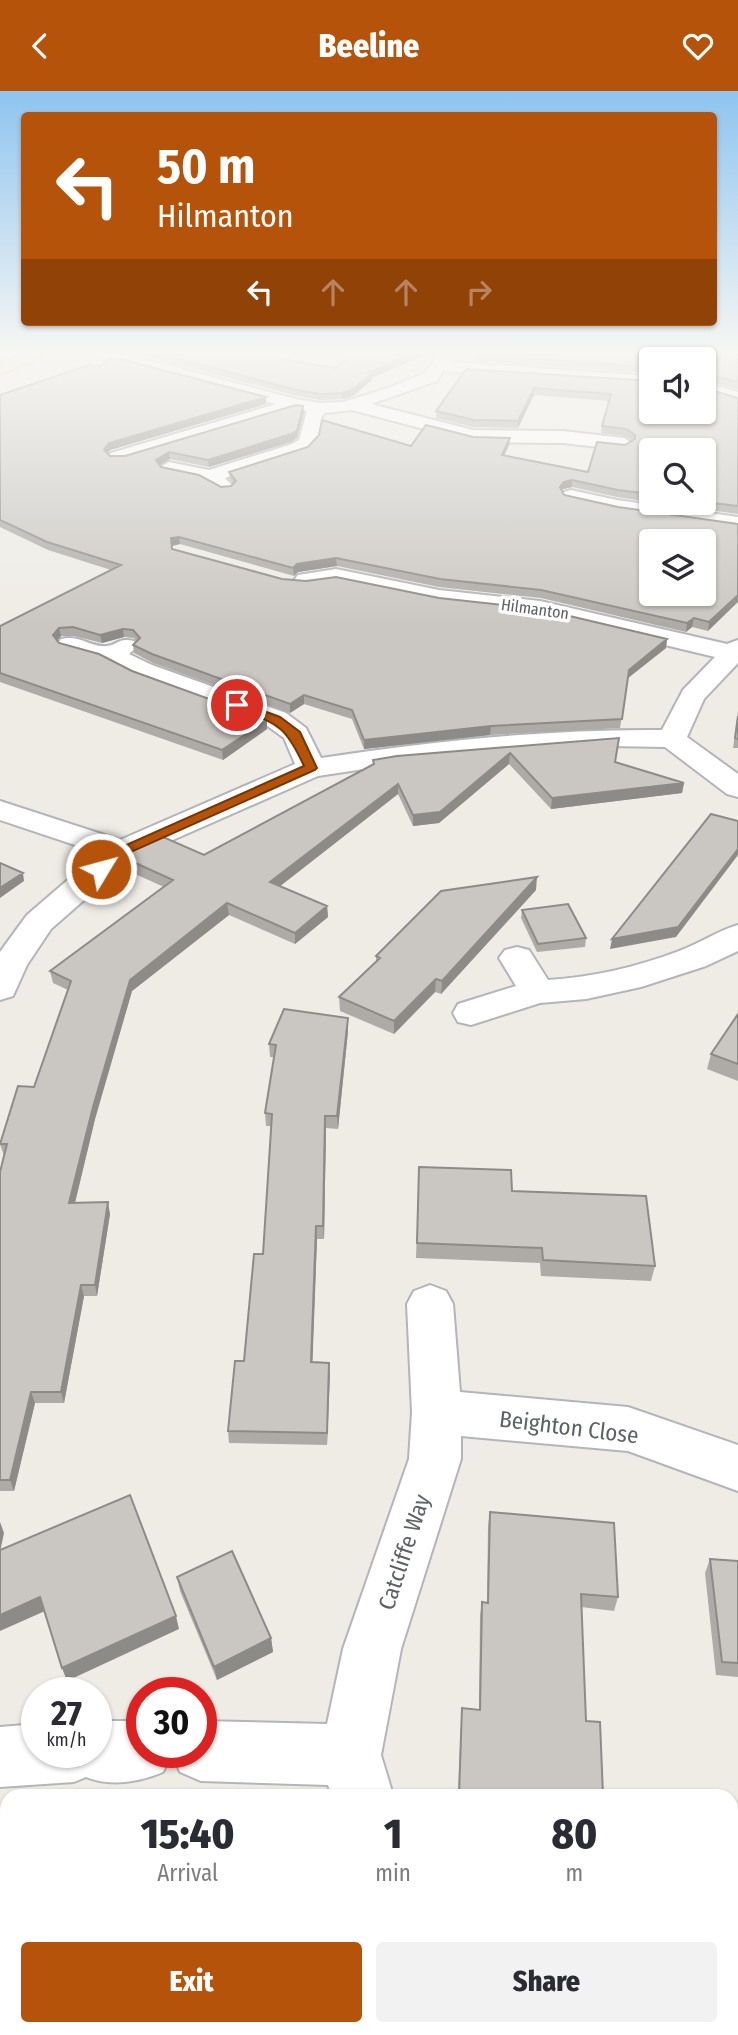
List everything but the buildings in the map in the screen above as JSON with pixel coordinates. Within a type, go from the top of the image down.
[{"type":"street","points":[[118,457],[169,442]]},
{"type":"street","points":[[169,468],[217,482],[308,442]]},
{"type":"street","points":[[611,442],[624,445]]},
{"type":"street","points":[[571,496],[610,510],[738,523]]},
{"type":"street","name":"Hilmanton","points":[[306,580],[338,567],[439,597],[562,613],[735,650]]},
{"type":"street","points":[[70,644],[118,651],[143,671],[276,719],[296,734],[311,768]]},
{"type":"street","name":"Hilmanton","points":[[672,739],[692,696],[735,650]]},
{"type":"street","points":[[0,988],[9,965],[40,922],[121,852],[311,768],[397,755],[510,745],[608,738],[672,739],[738,788]]},
{"type":"street","points":[[0,810],[79,835],[121,852]]},
{"type":"street","points":[[471,1013],[537,992],[562,991],[654,971],[713,952],[738,936]]},
{"type":"street","points":[[517,958],[537,992]]},
{"type":"street","name":"Catcliffe Way","points":[[356,1775],[372,1649],[435,1459],[437,1412],[430,1304]]},
{"type":"street","name":"Beighton Close","points":[[437,1412],[628,1429],[738,1468]]},
{"type":"street","points":[[217,1753],[356,1775]]},
{"type":"street","points":[[0,1757],[21,1756]]},
{"type":"route","points":[[101,869],[121,852],[311,768],[296,734],[276,719],[237,705]]}]
